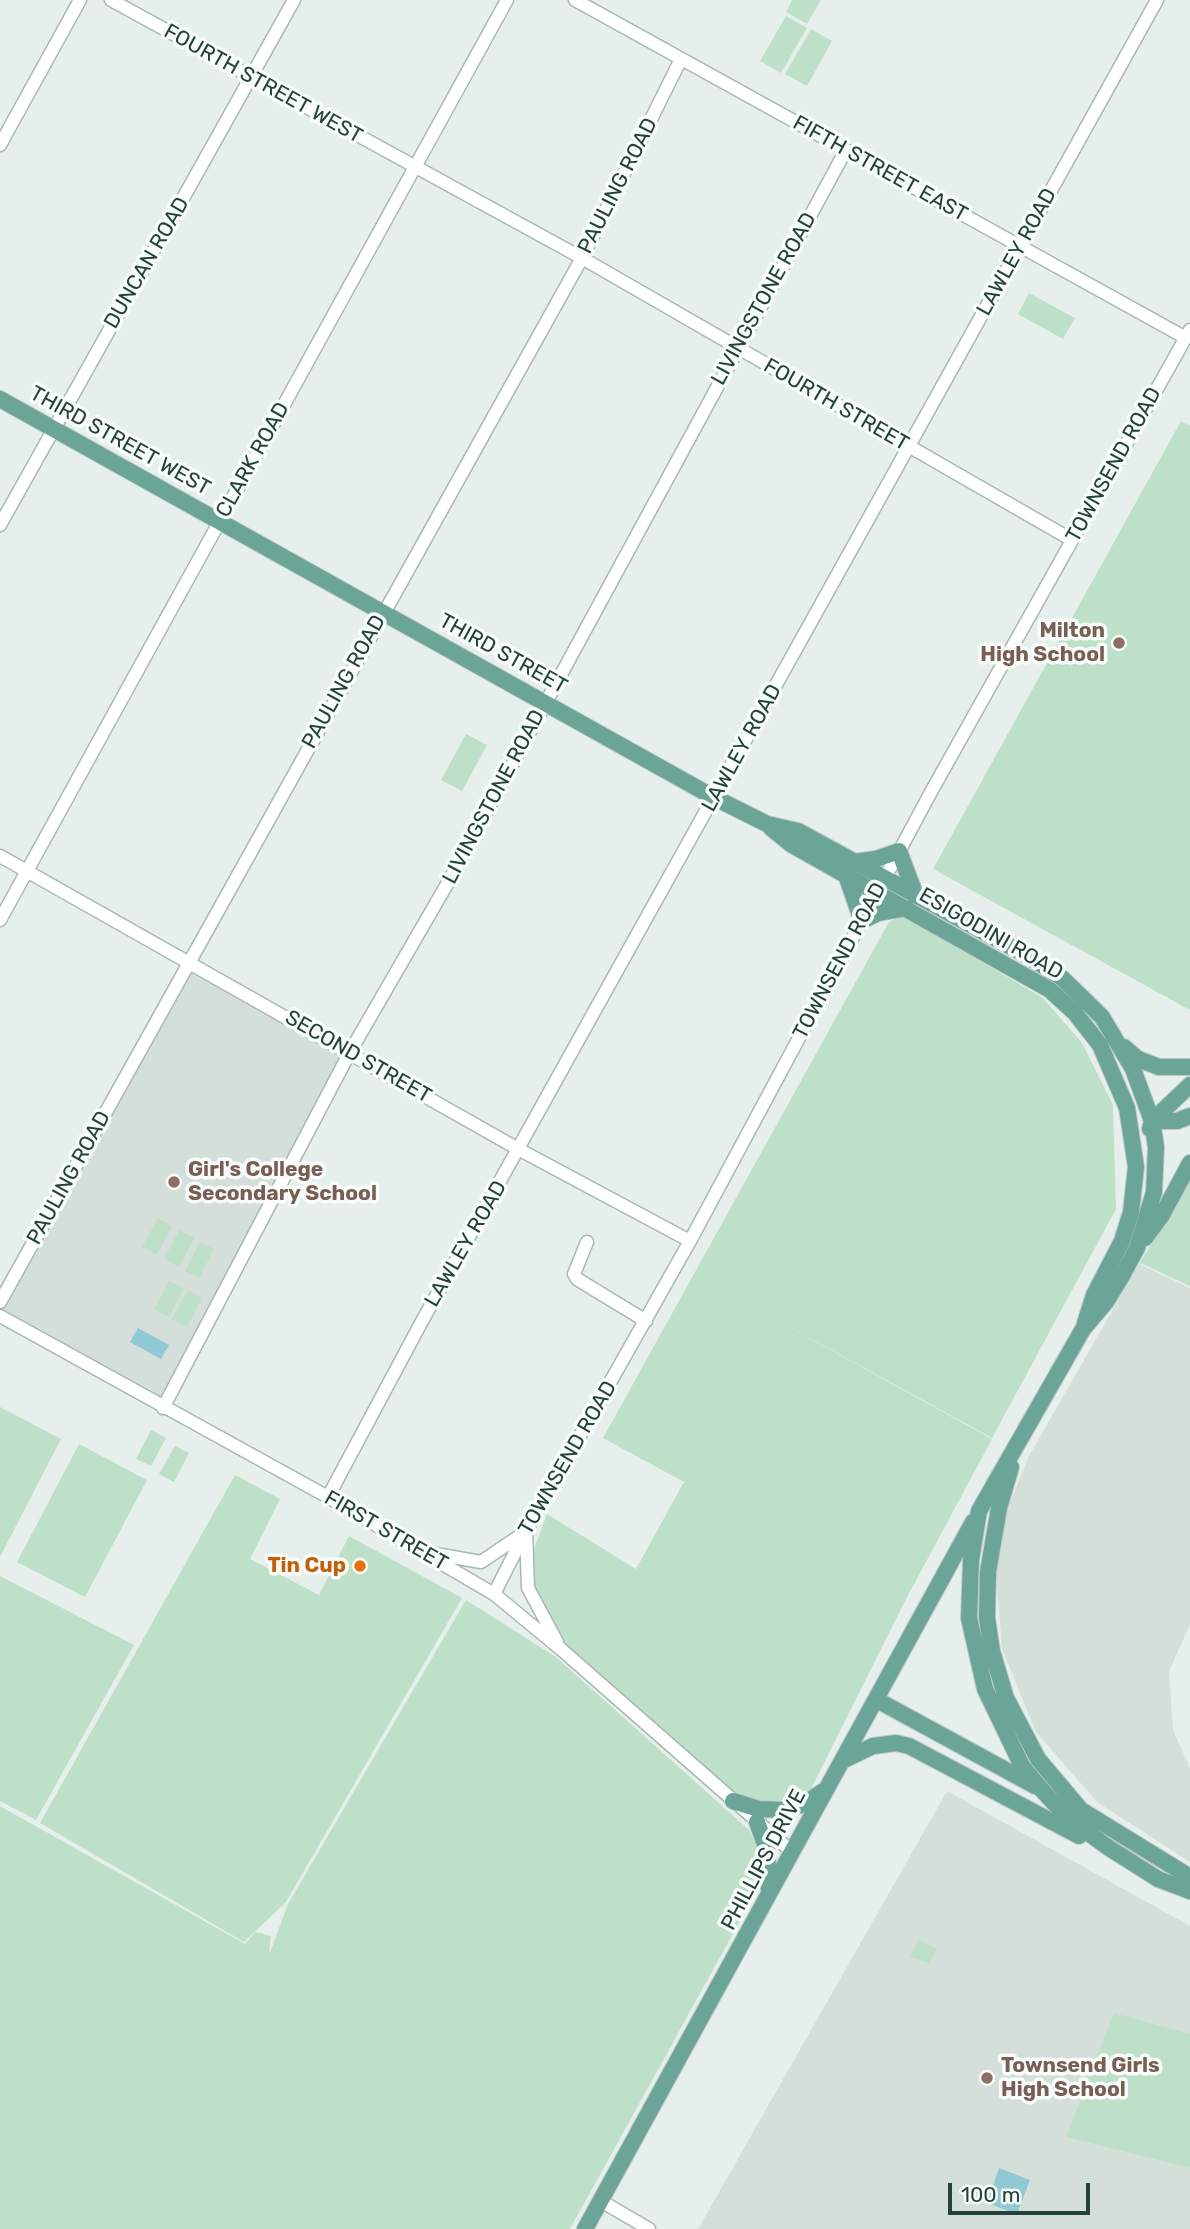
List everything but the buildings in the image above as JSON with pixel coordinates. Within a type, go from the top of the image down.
[{"type":"main road","name":"THIRD STREET WEST","points":[[0,400],[219,520]]},
{"type":"main road","name":"THIRD STREET","points":[[219,520],[715,798],[767,824],[798,831],[850,868],[881,885]]},
{"type":"main road","points":[[899,852],[911,902],[862,921],[850,868],[899,852]]},
{"type":"main road","name":"ESIGODINI ROAD","points":[[881,885],[1050,990],[1074,1013],[1100,1045],[1117,1079],[1133,1131],[1136,1167],[1131,1212],[1122,1241],[1094,1295],[1083,1329]]},
{"type":"main road","name":"ESIGODINI ROAD","points":[[911,902],[1062,978],[1102,1017],[1133,1069],[1152,1121],[1156,1147],[1154,1192],[1137,1248],[1106,1302],[1083,1329],[979,1511],[968,1591],[979,1667],[985,1689],[1022,1766],[1068,1818],[1158,1879],[1190,1891]]},
{"type":"main road","points":[[1117,1041],[1138,1059],[1159,1067],[1190,1067]]},
{"type":"main road","points":[[1100,1045],[1116,1058],[1152,1121]]},
{"type":"main road","points":[[1131,1212],[1143,1185],[1147,1136],[1152,1121],[1190,1085]]},
{"type":"main road","points":[[1152,1121],[1177,1121],[1190,1116]]},
{"type":"main road","points":[[1137,1248],[1162,1216],[1190,1163]]},
{"type":"main road","name":"ESIGODINI ROAD","points":[[1019,1441],[999,1508],[988,1573],[988,1618],[992,1651],[1006,1699],[1038,1759],[1081,1810],[1190,1877]]},
{"type":"main road","name":"PHILLIPS DRIVE","points":[[585,2229],[979,1511]]},
{"type":"main road","points":[[877,1700],[1081,1810]]},
{"type":"main road","points":[[841,1762],[873,1745],[897,1743],[909,1746],[1158,1879]]},
{"type":"main road","points":[[733,1801],[759,1809],[784,1810],[804,1804],[824,1791]]},
{"type":"main road","points":[[757,1822],[767,1850],[769,1893]]},
{"type":"street","points":[[0,145],[80,0]]},
{"type":"street","name":"FOURTH STREET WEST","points":[[111,0],[415,167]]},
{"type":"street","name":"DUNCAN ROAD","points":[[0,525],[294,0]]},
{"type":"street","name":"CLARK ROAD","points":[[0,920],[507,0]]},
{"type":"street","name":"FIFTH STREET EAST","points":[[575,0],[1020,246],[1188,334]]},
{"type":"street","name":"LAWLEY ROAD","points":[[328,1497],[421,1322],[520,1150],[1157,0]]},
{"type":"street","name":"PAULING ROAD","points":[[0,1302],[582,258],[681,59]]},
{"type":"street","name":"LIVINGSTONE ROAD","points":[[163,1408],[350,1052],[391,985],[846,150]]},
{"type":"street","name":"FOURTH STREET","points":[[415,167],[582,258],[1072,540]]},
{"type":"street","name":"TOWNSEND ROAD","points":[[494,1594],[526,1531],[690,1241],[899,852],[1188,334]]},
{"type":"street","name":"SECOND STREET","points":[[0,856],[520,1150],[690,1241]]},
{"type":"street","points":[[587,1242],[574,1274],[577,1279],[646,1321]]},
{"type":"street","name":"FIRST STREET","points":[[0,1316],[328,1497],[494,1594],[562,1650],[791,1851]]},
{"type":"street","points":[[419,1551],[481,1562],[526,1531]]},
{"type":"street","points":[[526,1531],[531,1597],[562,1650]]},
{"type":"street","points":[[601,2201],[649,2229]]},
{"type":"shaded area","name":"Girl's College Secondary School","points":[[190,968],[344,1053],[162,1403],[0,1310]]},
{"type":"shaded area","points":[[1139,1264],[1190,1288],[1190,1625],[1169,1671],[1173,1730],[1190,1768],[1190,1862],[1097,1802],[1036,1732],[1002,1649],[995,1559],[1007,1510],[1029,1456]]},
{"type":"shaded area","name":"Townsend Girls High School","points":[[947,1791],[1190,1926],[1190,2229],[698,2229]]},
{"type":"green space","points":[[792,0],[821,0],[807,24],[786,12]]},
{"type":"green space","points":[[786,16],[807,28],[781,73],[760,61]]},
{"type":"green space","points":[[811,29],[832,41],[807,86],[785,74]]},
{"type":"green space","points":[[1029,293],[1075,318],[1063,339],[1018,314]]},
{"type":"green space","name":"Milton High School","points":[[1181,421],[1190,426],[1190,1010],[933,869]]},
{"type":"green space","points":[[466,734],[487,745],[462,791],[441,780]]},
{"type":"green space","points":[[902,915],[1043,998],[1082,1043],[1113,1105],[1116,1209],[992,1438],[735,1297],[992,1439],[905,1601],[811,1789],[777,1805],[729,1791],[563,1642],[530,1588],[531,1569],[534,1549],[547,1514],[636,1569],[684,1482],[603,1438],[889,922]]},
{"type":"green space","points":[[1190,1178],[1190,1286],[1140,1263]]},
{"type":"green space","points":[[158,1218],[172,1226],[157,1255],[142,1247]]},
{"type":"green space","points":[[179,1230],[194,1238],[179,1267],[164,1259]]},
{"type":"green space","points":[[200,1242],[214,1249],[199,1278],[185,1271]]},
{"type":"green space","points":[[169,1281],[184,1288],[169,1317],[154,1310]]},
{"type":"green space","points":[[188,1290],[202,1298],[187,1327],[172,1319]]},
{"type":"green space","points":[[0,1407],[61,1439],[0,1557]]},
{"type":"green space","points":[[151,1430],[166,1438],[151,1466],[136,1459]]},
{"type":"green space","points":[[79,1444],[147,1480],[85,1597],[17,1562]]},
{"type":"green space","points":[[175,1446],[189,1453],[174,1482],[159,1474]]},
{"type":"green space","points":[[235,1475],[280,1499],[250,1559],[319,1595],[349,1536],[462,1598],[286,1902],[244,1942],[40,1823]]},
{"type":"green space","points":[[0,1576],[134,1645],[36,1820],[0,1801]]},
{"type":"green space","points":[[466,1600],[556,1657],[749,1830],[760,1852],[761,1883],[570,2229],[0,2229],[0,1806],[245,1944],[255,1932],[271,1936],[269,1955],[288,1904]]},
{"type":"green space","points":[[918,1939],[937,1949],[929,1963],[910,1957]]},
{"type":"green space","points":[[1114,2013],[1190,2034],[1190,2168],[1066,2137]]},
{"type":"water","points":[[138,1328],[169,1345],[161,1359],[130,1342]]},
{"type":"water","points":[[999,2168],[1030,2180],[1017,2214],[987,2203]]},
{"type":"place","name":"Milton High School","points":[[1119,643]]},
{"type":"place","name":"Girl's College Secondary School","points":[[174,1182]]},
{"type":"place","name":"Tin Cup","points":[[360,1566]]},
{"type":"place","name":"Townsend Girls High School","points":[[987,2078]]}]
